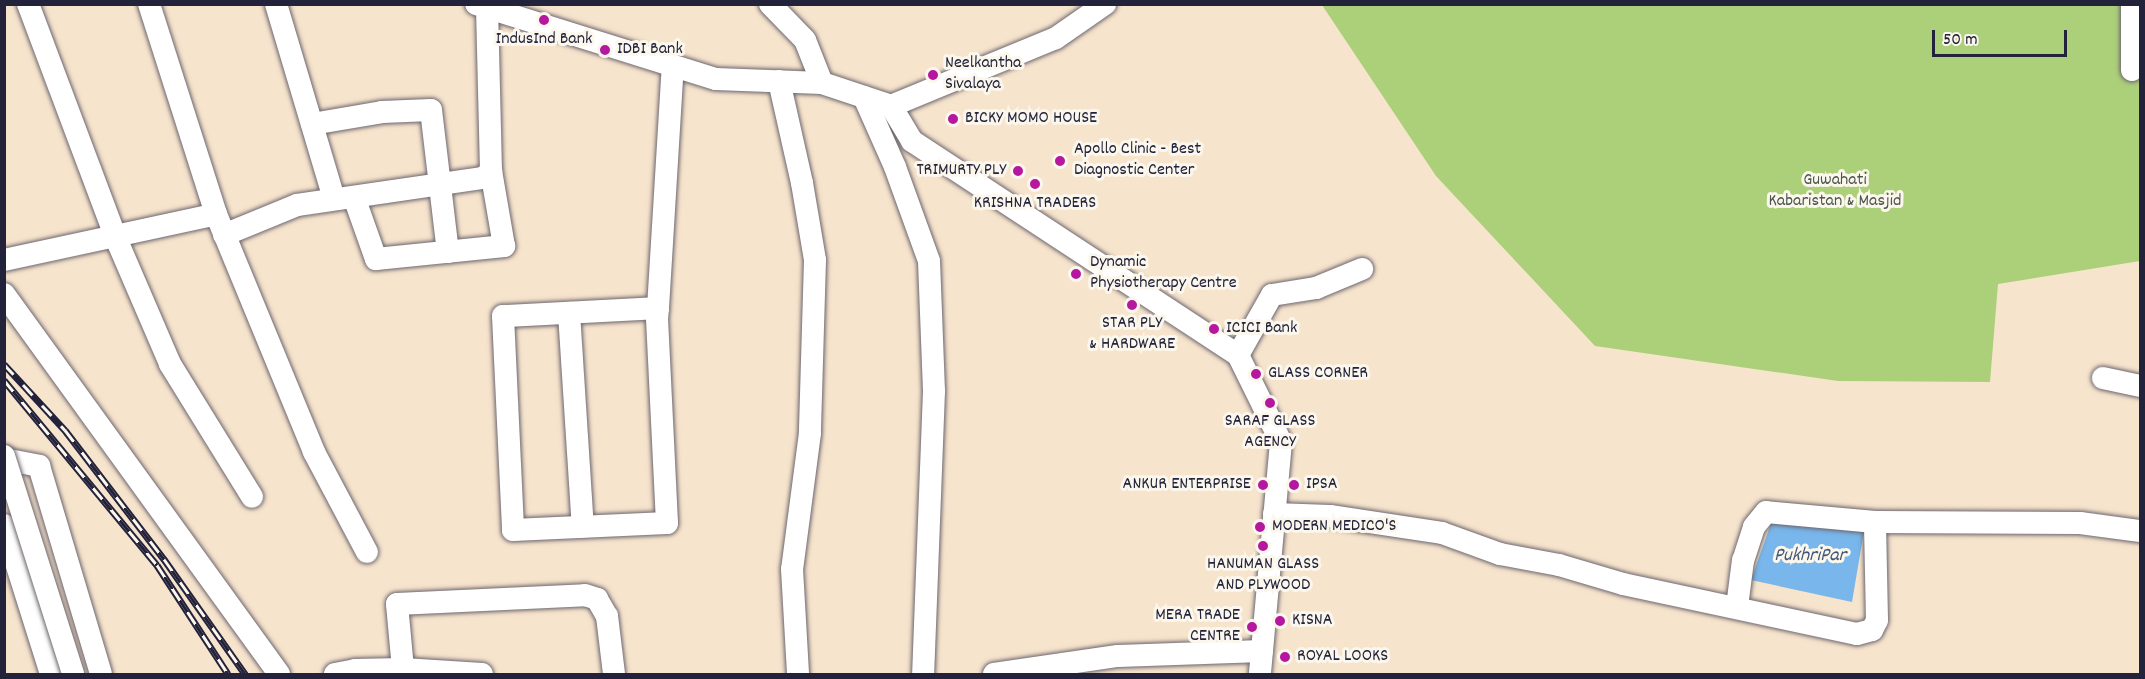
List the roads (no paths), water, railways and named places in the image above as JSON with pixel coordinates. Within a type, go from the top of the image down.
[{"type":"street","points":[[28,4],[115,236],[170,364],[252,497]]},
{"type":"street","points":[[149,4],[224,235],[314,452],[367,552]]},
{"type":"street","points":[[276,4],[312,124],[344,198],[376,259],[504,246],[491,171],[482,6],[716,80],[822,83],[891,106],[912,141],[1238,355],[1281,442],[1260,675]]},
{"type":"street","points":[[770,4],[805,40],[822,83]]},
{"type":"street","points":[[891,106],[1056,38],[1105,4]]},
{"type":"street","points":[[2132,4],[2132,70]]},
{"type":"street","points":[[658,308],[502,316],[513,530],[667,523],[658,308],[673,66]]},
{"type":"street","points":[[779,81],[802,183],[815,260],[810,433],[792,569],[798,675]]},
{"type":"street","points":[[864,97],[895,167],[929,261],[934,391],[923,675]]},
{"type":"street","points":[[312,124],[382,112],[431,110],[448,252]]},
{"type":"street","points":[[224,235],[297,206],[483,178],[491,171]]},
{"type":"street","points":[[4,261],[216,214]]},
{"type":"street","points":[[1238,355],[1272,295],[1316,288],[1362,269]]},
{"type":"street","points":[[4,294],[279,675]]},
{"type":"street","points":[[569,312],[583,527]]},
{"type":"street","points":[[2103,378],[2140,386]]},
{"type":"street","points":[[4,457],[72,675]]},
{"type":"street","points":[[4,457],[39,466],[101,675]]},
{"type":"street","points":[[1737,607],[1743,560],[1754,527],[1766,512],[1875,522],[2080,523],[2140,531]]},
{"type":"street","points":[[1274,514],[1330,516],[1442,533],[1500,554],[1558,565],[1623,584],[1857,634],[1872,630],[1877,620],[1875,522]]},
{"type":"street","points":[[4,525],[51,675]]},
{"type":"street","points":[[403,669],[397,604],[585,595],[597,599],[607,616],[614,675]]},
{"type":"street","points":[[994,675],[1135,665],[1262,651]]},
{"type":"street","points":[[335,675],[355,670],[403,669],[482,675]]},
{"type":"water","name":"PukhriPar","points":[[1775,512],[1864,531],[1852,602],[1751,580]]},
{"type":"railway","points":[[4,364],[65,430],[164,559],[245,674]]},
{"type":"railway","points":[[4,380],[157,565],[228,674]]},
{"type":"place","name":"IndusInd Bank","points":[[544,20]]},
{"type":"place","name":"IDBI Bank","points":[[605,50]]},
{"type":"place","name":"Neelkantha Sivalaya","points":[[933,75]]},
{"type":"place","name":"BICKY MOMO HOUSE","points":[[953,119]]},
{"type":"place","name":"Apollo Clinic - Best Diagnostic Center","points":[[1060,161]]},
{"type":"place","name":"TRIMURTY PLY","points":[[1018,171]]},
{"type":"place","name":"KRISHNA TRADERS","points":[[1035,184]]},
{"type":"place","name":"Dynamic Physiotherapy Centre","points":[[1076,274]]},
{"type":"place","name":"STAR PLY & HARDWARE","points":[[1132,305]]},
{"type":"place","name":"ICICI Bank","points":[[1214,329]]},
{"type":"place","name":"GLASS CORNER","points":[[1256,374]]},
{"type":"place","name":"SARAF GLASS AGENCY","points":[[1270,403]]},
{"type":"place","name":"ANKUR ENTERPRISE","points":[[1263,485]]},
{"type":"place","name":"IPSA","points":[[1294,485]]},
{"type":"place","name":"MODERN MEDICO'S","points":[[1260,527]]},
{"type":"place","name":"HANUMAN GLASS AND PLYWOOD","points":[[1263,546]]},
{"type":"place","name":"KISNA","points":[[1280,621]]},
{"type":"place","name":"MERA TRADE CENTRE","points":[[1252,627]]},
{"type":"place","name":"ROYAL LOOKS","points":[[1285,657]]},
{"type":"park label","name":"Guwahati Kabaristan & Masjid","points":[[1835,192]]}]
